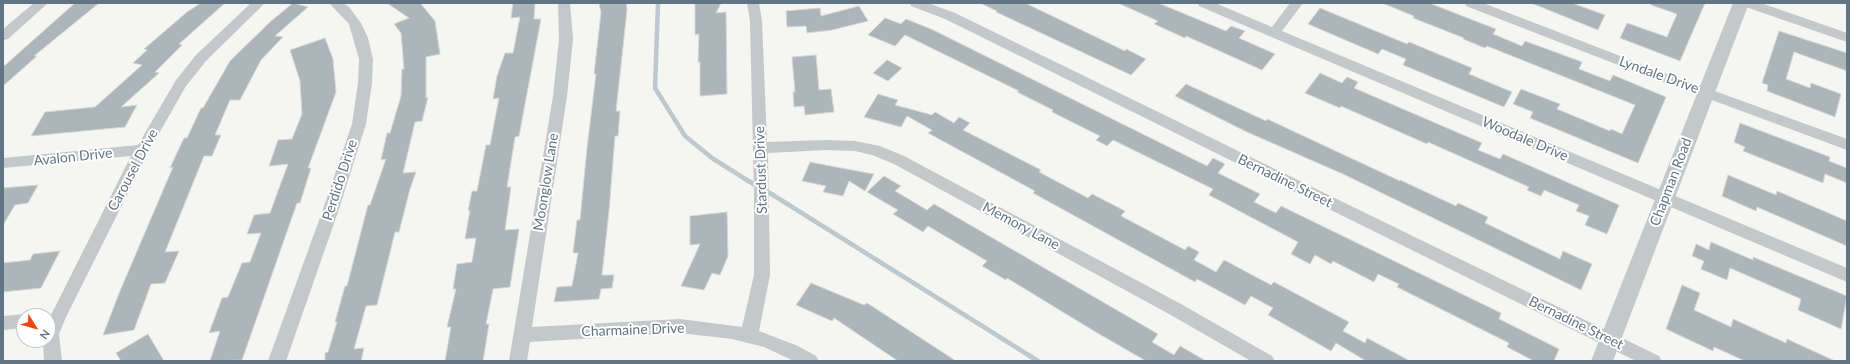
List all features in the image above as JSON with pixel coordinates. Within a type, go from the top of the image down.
[{"type":"street","points":[[3,36],[42,3]]},
{"type":"street","name":"Carousel Drive","points":[[56,312],[142,150],[181,84],[200,58],[240,19],[259,3]]},
{"type":"street","name":"Perdido Drive","points":[[277,361],[330,212],[359,124],[364,90],[366,59],[361,38],[355,23],[344,10],[335,3]]},
{"type":"street","name":"Moonglow Lane","points":[[518,361],[560,96],[566,39],[564,3]]},
{"type":"street","name":"Stardust Drive","points":[[749,336],[762,275],[761,148],[756,21],[753,3]]},
{"type":"street","name":"Bernadine Street","points":[[916,3],[950,16],[1653,361]]},
{"type":"street","name":"Woodale Drive","points":[[1204,3],[1847,274]]},
{"type":"street","points":[[1274,33],[1297,3]]},
{"type":"street","name":"Lyndale Drive","points":[[1472,3],[1650,72],[1847,145]]},
{"type":"street","name":"Chapman Road","points":[[1602,361],[1664,198],[1741,3]]},
{"type":"street","points":[[1748,3],[1847,38]]},
{"type":"street","name":"Memory Lane","points":[[761,148],[826,145],[855,146],[875,150],[899,160],[1168,305],[1266,361]]},
{"type":"street","name":"Avalon Drive","points":[[3,163],[142,150]]},
{"type":"street","points":[[3,323],[16,322]]},
{"type":"street","name":"Charmaine Drive","points":[[522,335],[680,326],[732,332],[766,340],[792,351],[810,361]]},
{"type":"street","name":"Carousel Drive","points":[[52,348],[53,361]]},
{"type":"building","points":[[75,3],[99,3],[34,56],[37,56],[3,86],[3,67]]},
{"type":"building","points":[[201,3],[225,3],[179,44],[182,45],[155,72],[159,73],[121,107],[137,105],[125,127],[31,136],[45,112],[95,107],[142,65],[133,63],[147,50],[144,49],[187,12]]},
{"type":"building","points":[[293,3],[308,7],[275,36],[283,37],[261,60],[240,100],[230,100],[215,135],[221,135],[212,156],[204,156],[165,252],[179,251],[165,283],[151,284],[134,330],[103,335],[120,291],[173,167],[170,168],[184,138],[187,138],[201,108],[203,108],[230,61],[270,22]]},
{"type":"building","points":[[387,3],[420,3],[435,21],[440,54],[426,57],[426,98],[428,97],[422,121],[415,122],[403,173],[416,172],[399,232],[395,232],[377,305],[366,306],[354,349],[364,348],[361,361],[325,361],[325,353],[328,352],[337,322],[335,322],[345,286],[347,286],[368,205],[370,205],[386,159],[381,160],[387,133],[390,133],[401,96],[402,69],[404,69],[401,33],[394,24],[409,18]]},
{"type":"building","points":[[513,3],[535,3],[534,19],[541,19],[519,136],[515,137],[507,187],[511,187],[505,230],[519,229],[510,287],[493,289],[486,324],[489,324],[483,361],[445,361],[451,327],[447,327],[456,289],[453,289],[457,264],[472,262],[476,238],[465,239],[470,210],[468,211],[472,191],[477,191],[486,145],[490,145],[499,98],[493,99],[497,76],[505,53],[513,53],[520,17],[511,18]]},
{"type":"building","points":[[599,3],[626,3],[627,10],[616,111],[620,111],[618,136],[615,136],[602,275],[614,275],[612,288],[601,289],[599,299],[554,302],[557,287],[572,286],[578,253],[573,253],[577,220],[580,220],[596,74],[594,74],[601,13]]},
{"type":"building","points":[[695,3],[721,3],[716,13],[726,12],[727,94],[700,96],[700,62],[698,62],[699,34],[695,35]]},
{"type":"building","points":[[980,3],[1025,3],[1125,51],[1126,49],[1146,59],[1131,75],[996,12],[997,11]]},
{"type":"building","points":[[1118,3],[1158,3],[1226,31],[1231,26],[1245,31],[1239,38],[1275,54],[1262,70],[1186,36],[1185,38],[1154,24],[1158,21]]},
{"type":"building","points":[[1382,3],[1429,3],[1496,29],[1493,34],[1522,46],[1525,41],[1582,62],[1579,69],[1610,81],[1613,75],[1666,97],[1638,163],[1530,118],[1533,112],[1513,104],[1521,89],[1560,104],[1557,109],[1610,131],[1611,129],[1622,134],[1635,105],[1487,46],[1485,48],[1413,18],[1414,16]]},
{"type":"building","points":[[1531,3],[1572,3],[1605,15],[1598,30]]},
{"type":"building","points":[[1651,3],[1705,3],[1680,61],[1620,38],[1627,23],[1667,37],[1677,14],[1651,5]]},
{"type":"building","points":[[859,6],[868,21],[832,30],[807,33],[806,26],[787,27],[786,11],[820,8],[821,16]]},
{"type":"building","points":[[1320,8],[1407,44],[1409,42],[1472,68],[1469,74],[1512,92],[1504,107],[1403,65],[1406,59],[1382,49],[1378,54],[1308,24]]},
{"type":"building","points":[[885,18],[901,24],[906,19],[931,29],[1207,166],[1213,158],[1225,164],[1218,173],[1260,194],[1254,202],[1276,213],[1281,206],[1501,313],[1499,319],[1559,349],[1554,361],[1534,361],[1507,347],[1509,343],[1397,287],[1399,284],[1378,274],[1374,282],[1333,261],[1331,264],[1315,255],[1310,264],[1291,254],[1298,242],[1209,195],[1213,189],[1113,140],[1107,146],[1096,140],[1100,136],[1052,112],[1053,110],[1017,92],[1019,91],[905,35],[895,46],[868,35]]},
{"type":"building","points":[[1779,31],[1847,53],[1847,71],[1794,52],[1786,79],[1810,88],[1811,83],[1841,94],[1835,117],[1767,91],[1768,85],[1762,83]]},
{"type":"building","points":[[325,38],[333,59],[336,92],[308,168],[311,168],[300,203],[297,203],[242,360],[210,361],[220,331],[209,333],[222,298],[228,297],[242,263],[250,262],[261,233],[247,234],[254,215],[270,213],[288,164],[269,166],[278,140],[292,139],[302,114],[300,81],[290,50]]},
{"type":"building","points":[[816,55],[819,90],[831,89],[834,112],[805,115],[804,106],[794,107],[793,92],[795,92],[792,57]]},
{"type":"building","points":[[887,60],[902,68],[888,81],[873,73]]},
{"type":"building","points":[[1320,73],[1342,83],[1347,77],[1358,82],[1354,88],[1482,143],[1478,150],[1500,159],[1503,154],[1619,205],[1607,234],[1585,225],[1589,216],[1576,211],[1579,205],[1544,190],[1541,196],[1527,190],[1529,187],[1428,142],[1427,144],[1341,106],[1340,108],[1305,93]]},
{"type":"building","points":[[1186,84],[1266,121],[1267,119],[1456,206],[1458,203],[1488,217],[1485,223],[1560,259],[1563,251],[1592,264],[1581,290],[1343,174],[1247,132],[1175,96]]},
{"type":"building","points":[[878,94],[898,100],[895,105],[932,115],[935,112],[954,123],[959,117],[970,123],[963,130],[1041,170],[1039,172],[1088,198],[1092,194],[1125,211],[1121,216],[1185,250],[1188,246],[1199,252],[1194,260],[1216,272],[1224,260],[1271,285],[1274,282],[1349,322],[1343,331],[1365,343],[1367,338],[1410,361],[1366,361],[1336,343],[1331,351],[1268,315],[1273,308],[1251,296],[1245,305],[1197,279],[1195,282],[1033,193],[1035,191],[928,133],[932,130],[907,116],[901,127],[864,117]]},
{"type":"building","points":[[1740,123],[1830,157],[1829,161],[1847,168],[1847,183],[1825,174],[1823,183],[1743,151],[1745,147],[1734,142]]},
{"type":"building","points":[[810,162],[874,174],[865,191],[849,181],[843,196],[823,192],[826,186],[802,181]]},
{"type":"building","points":[[1728,175],[1776,195],[1777,191],[1847,221],[1847,246],[1757,207],[1756,211],[1722,196]]},
{"type":"building","points":[[884,176],[901,186],[895,191],[927,210],[934,204],[1158,334],[1152,342],[1174,355],[1180,346],[1206,361],[1146,361],[1007,278],[1006,280],[982,266],[987,261],[928,226],[923,232],[893,214],[898,210],[867,192]]},
{"type":"building","points":[[38,185],[28,203],[15,205],[3,225],[3,188]]},
{"type":"building","points":[[727,212],[728,256],[720,275],[712,273],[704,290],[681,286],[700,244],[690,245],[690,216]]},
{"type":"building","points":[[1711,242],[1753,260],[1753,257],[1847,296],[1841,329],[1798,310],[1801,299],[1730,268],[1727,280],[1701,269],[1704,261],[1692,256],[1696,244],[1709,250]]},
{"type":"building","points":[[60,251],[41,288],[3,292],[3,263],[30,260],[33,254]]},
{"type":"building","points":[[811,283],[864,305],[867,303],[956,361],[898,361],[834,318],[832,321],[796,305]]},
{"type":"building","points":[[1682,285],[1700,293],[1694,310],[1731,327],[1733,319],[1786,343],[1787,339],[1835,361],[1745,361],[1714,347],[1713,351],[1666,329]]},
{"type":"building","points":[[148,334],[164,361],[121,361],[116,353]]},
{"type":"waterway","points":[[658,3],[655,88],[685,136],[712,158],[758,187]]},
{"type":"waterway","points":[[765,190],[1038,361]]}]
